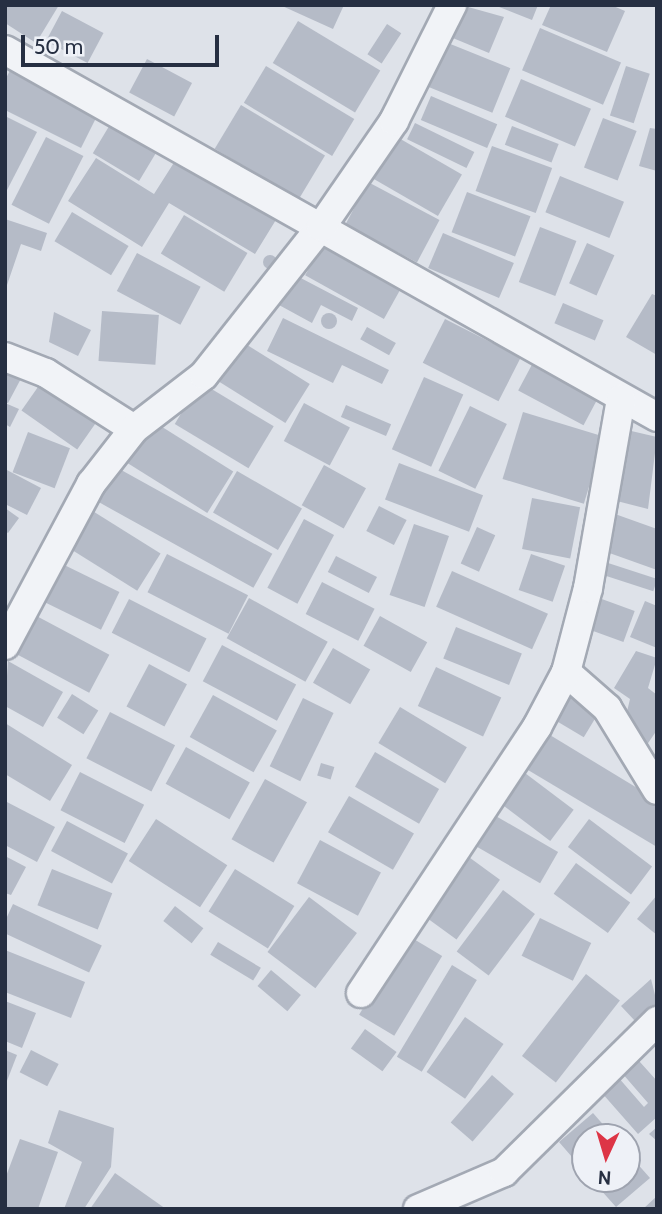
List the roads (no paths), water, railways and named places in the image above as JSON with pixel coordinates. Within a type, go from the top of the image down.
[{"type":"street","points":[[5,645],[91,484],[134,429],[204,375],[321,227],[394,121],[453,5]]},
{"type":"street","points":[[5,50],[657,417]]},
{"type":"street","points":[[5,357],[46,373],[134,429]]},
{"type":"street","points":[[361,993],[537,727],[566,672],[588,588],[621,398]]},
{"type":"street","points":[[566,672],[607,708],[657,790]]},
{"type":"street","points":[[418,1209],[504,1172],[657,1021]]}]
